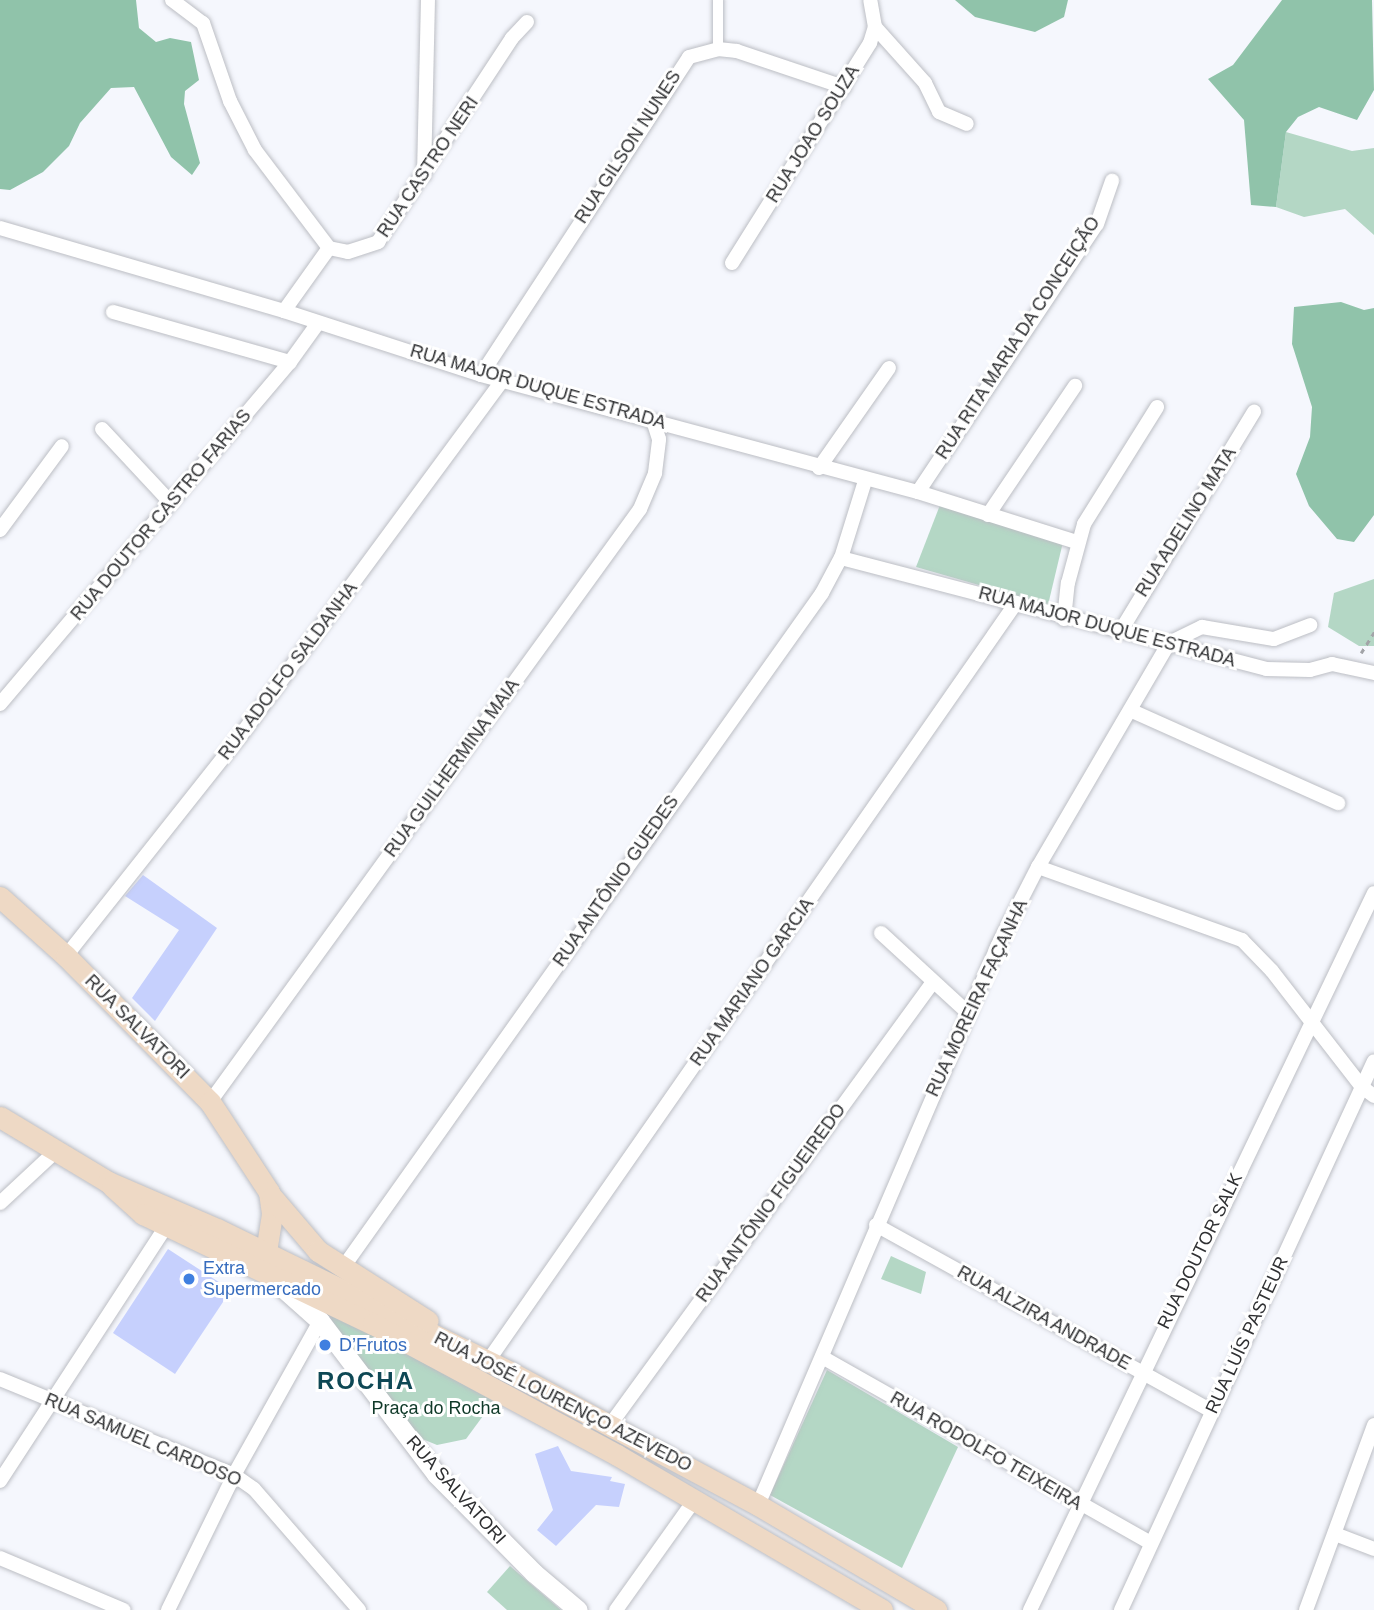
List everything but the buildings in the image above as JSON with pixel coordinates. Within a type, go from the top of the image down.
[{"type":"main road","name":"RUA SALVATORI","points":[[0,897],[66,956],[210,1102],[269,1192],[299,1232],[342,1269],[403,1303],[480,1357]]},
{"type":"main road","points":[[0,1117],[108,1182]]},
{"type":"main road","name":"RUA JOSÉ LOURENÇO AZEVEDO","points":[[108,1182],[131,1207],[166,1226],[263,1260],[480,1357],[610,1424],[758,1506],[936,1610]]},
{"type":"main road","name":"RUA JOSÉ LOURENÇO AZEVEDO","points":[[108,1182],[263,1260],[617,1455],[692,1502],[882,1610]]},
{"type":"main road","points":[[263,1260],[272,1214],[269,1192]]},
{"type":"street","points":[[172,0],[203,23],[230,101],[255,150],[329,248],[284,311]]},
{"type":"street","points":[[424,177],[428,0]]},
{"type":"street","points":[[718,0],[718,49],[737,51],[844,87]]},
{"type":"street","points":[[870,0],[875,27],[925,83],[939,112],[967,124]]},
{"type":"street","name":"RUA CASTRO NERI","points":[[329,248],[348,252],[378,242],[424,177],[512,38],[527,22]]},
{"type":"street","name":"RUA JOAO SOUZA","points":[[732,263],[844,87],[875,27]]},
{"type":"street","name":"RUA GILSON NUNES","points":[[481,375],[678,69],[690,57],[718,49]]},
{"type":"street","name":"RUA RITA MARIA DA CONCEIÇÃO","points":[[918,492],[1097,224],[1112,181]]},
{"type":"street","name":"RUA MAJOR DUQUE ESTRADA","points":[[0,228],[284,311],[481,375],[864,481],[918,492],[1077,542]]},
{"type":"street","points":[[113,312],[290,362]]},
{"type":"street","name":"RUA DOUTOR CASTRO FARIAS","points":[[0,704],[290,362],[318,323]]},
{"type":"street","points":[[819,468],[889,368]]},
{"type":"street","name":"RUA ADOLFO SALDANHA","points":[[66,956],[242,735],[502,380]]},
{"type":"street","points":[[988,515],[1075,386]]},
{"type":"street","points":[[1064,619],[1077,542],[1157,407]]},
{"type":"street","name":"RUA ADELINO MATA","points":[[1120,632],[1254,412]]},
{"type":"street","name":"RUA GUILHERMINA MAIA","points":[[210,1102],[640,509],[655,473],[659,439],[653,421]]},
{"type":"street","points":[[102,429],[171,503]]},
{"type":"street","points":[[0,530],[62,446]]},
{"type":"street","name":"RUA ANTÔNIO GUEDES","points":[[342,1269],[822,593],[841,558],[864,481]]},
{"type":"street","name":"RUA MAJOR DUQUE ESTRADA","points":[[841,558],[1016,603],[1064,619],[1266,669],[1351,665],[1374,673]]},
{"type":"street","name":"RUA MARIANO GARCIA","points":[[480,1357],[1016,603]]},
{"type":"street","points":[[1169,643],[1202,627],[1274,639],[1310,625]]},
{"type":"street","name":"RUA MOREIRA FAÇANHA","points":[[758,1506],[967,1012],[1038,867],[1132,711],[1169,643]]},
{"type":"street","points":[[1132,711],[1338,803]]},
{"type":"street","points":[[1038,867],[1242,940],[1368,1091]]},
{"type":"street","name":"RUA DOUTOR SALK","points":[[1030,1610],[1082,1506],[1142,1372],[1310,1020],[1374,893]]},
{"type":"street","points":[[881,933],[967,1012]]},
{"type":"street","name":"RUA ANTÔNIO FIGUEIREDO","points":[[610,1424],[933,982]]},
{"type":"street","name":"RUA LUÍS PASTEUR","points":[[1121,1610],[1212,1411],[1368,1091],[1374,1061]]},
{"type":"street","points":[[0,1203],[56,1151]]},
{"type":"street","name":"RUA ALZIRA ANDRADE","points":[[876,1225],[1212,1411]]},
{"type":"street","points":[[0,1481],[166,1226]]},
{"type":"street","name":"RUA SALVATORI","points":[[263,1260],[320,1321],[436,1474],[534,1573],[578,1610]]},
{"type":"street","points":[[168,1610],[234,1475],[320,1321]]},
{"type":"street","name":"RUA RODOLFO TEIXEIRA","points":[[822,1357],[1151,1543]]},
{"type":"street","name":"RUA SAMUEL CARDOSO","points":[[0,1379],[234,1475],[254,1489],[359,1610]]},
{"type":"street","points":[[1306,1610],[1374,1425]]},
{"type":"street","points":[[616,1610],[692,1502]]},
{"type":"street","points":[[1335,1534],[1374,1549]]},
{"type":"street","points":[[0,1558],[124,1610]]},
{"type":"path","points":[[1351,665],[1374,632]]},
{"type":"green space","points":[[0,0],[136,0],[139,28],[156,42],[170,38],[191,42],[199,80],[185,91],[184,104],[200,163],[192,175],[171,157],[134,87],[111,88],[80,123],[69,146],[43,172],[10,190],[0,189]]},
{"type":"green space","points":[[955,0],[1068,0],[1064,17],[1035,32],[975,17]]},
{"type":"green space","points":[[1282,0],[1372,0],[1374,90],[1357,120],[1319,107],[1298,117],[1286,132],[1276,207],[1251,205],[1244,120],[1208,79],[1233,65]]},
{"type":"green space","points":[[1286,132],[1352,151],[1374,148],[1374,235],[1345,209],[1304,217],[1276,207]]},
{"type":"green space","points":[[1341,302],[1364,310],[1374,308],[1374,515],[1354,542],[1337,539],[1309,506],[1296,474],[1310,437],[1312,407],[1292,344],[1294,307]]},
{"type":"green space","points":[[940,505],[1063,542],[1048,605],[916,567]]},
{"type":"green space","points":[[1374,579],[1374,646],[1359,646],[1328,627],[1334,593]]},
{"type":"green space","points":[[891,1256],[926,1272],[921,1294],[881,1279]]},
{"type":"green space","name":"Praça do Rocha","points":[[319,1306],[494,1401],[466,1439],[437,1445],[415,1436]]},
{"type":"green space","points":[[827,1370],[958,1447],[902,1568],[770,1495]]},
{"type":"green space","points":[[510,1566],[561,1610],[507,1610],[487,1592]]},
{"type":"place","name":"Extra Supermercado","points":[[189,1279]]},
{"type":"place","name":"D’Frutos","points":[[325,1345]]},
{"type":"district","name":"ROCHA","points":[[366,1381]]}]
